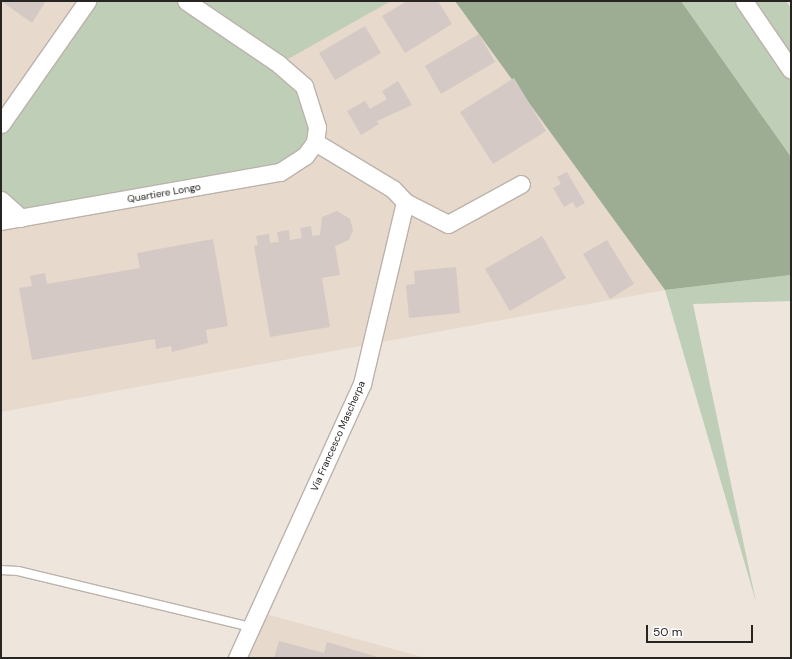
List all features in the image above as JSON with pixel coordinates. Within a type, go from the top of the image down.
[{"type":"street","points":[[1,124],[87,1]]},
{"type":"street","points":[[186,1],[278,64],[304,86],[315,112],[315,142],[393,189],[405,202],[448,224],[521,184]]},
{"type":"street","points":[[744,1],[791,70]]},
{"type":"street","name":"Quartiere Longo","points":[[1,221],[280,172],[294,166],[315,142]]},
{"type":"street","points":[[1,200],[21,218]]},
{"type":"street","name":"Via Francesco Mascherpa","points":[[237,658],[362,384],[405,202]]},
{"type":"lane","points":[[1,570],[18,571],[251,627]]},
{"type":"shaded area","points":[[1,1],[455,1],[665,290],[1,412]]},
{"type":"shaded area","points":[[255,611],[426,658],[232,658]]},
{"type":"green space","points":[[80,1],[391,1],[279,64],[309,102],[313,140],[278,174],[1,214],[1,134]]},
{"type":"green space","points":[[455,1],[681,1],[791,157],[791,275],[665,290]]},
{"type":"green space","points":[[681,1],[786,1],[791,8],[791,157]]},
{"type":"green space","points":[[791,275],[791,301],[693,304],[756,602],[665,290]]},
{"type":"building","points":[[1,1],[46,1],[32,23]]},
{"type":"building","points":[[407,1],[438,1],[452,24],[405,53],[382,16]]},
{"type":"building","points":[[365,26],[381,53],[335,80],[319,53]]},
{"type":"building","points":[[479,34],[495,62],[441,94],[425,66]]},
{"type":"building","points":[[514,78],[546,131],[493,164],[460,112]]},
{"type":"building","points":[[398,81],[412,105],[377,121],[379,124],[361,135],[347,111],[365,101],[370,109],[387,99],[382,91]]},
{"type":"building","points":[[567,172],[585,203],[576,208],[573,202],[564,207],[553,188],[561,184],[557,177]]},
{"type":"building","points":[[337,211],[350,219],[353,230],[349,240],[335,246],[340,275],[322,278],[330,327],[270,337],[254,246],[258,245],[256,236],[269,234],[270,243],[279,242],[277,232],[289,230],[290,240],[302,238],[300,228],[311,226],[312,236],[320,235],[322,217]]},
{"type":"building","points":[[542,236],[566,278],[510,311],[485,269]]},
{"type":"building","points":[[213,239],[228,326],[206,330],[208,343],[172,352],[171,346],[156,349],[155,339],[32,360],[19,288],[32,286],[30,276],[45,273],[47,284],[140,268],[137,253]]},
{"type":"building","points":[[607,240],[634,284],[610,299],[583,254]]},
{"type":"building","points":[[456,267],[460,313],[409,318],[406,285],[415,284],[414,271]]},
{"type":"building","points":[[279,641],[324,653],[327,642],[381,658],[274,658]]}]
